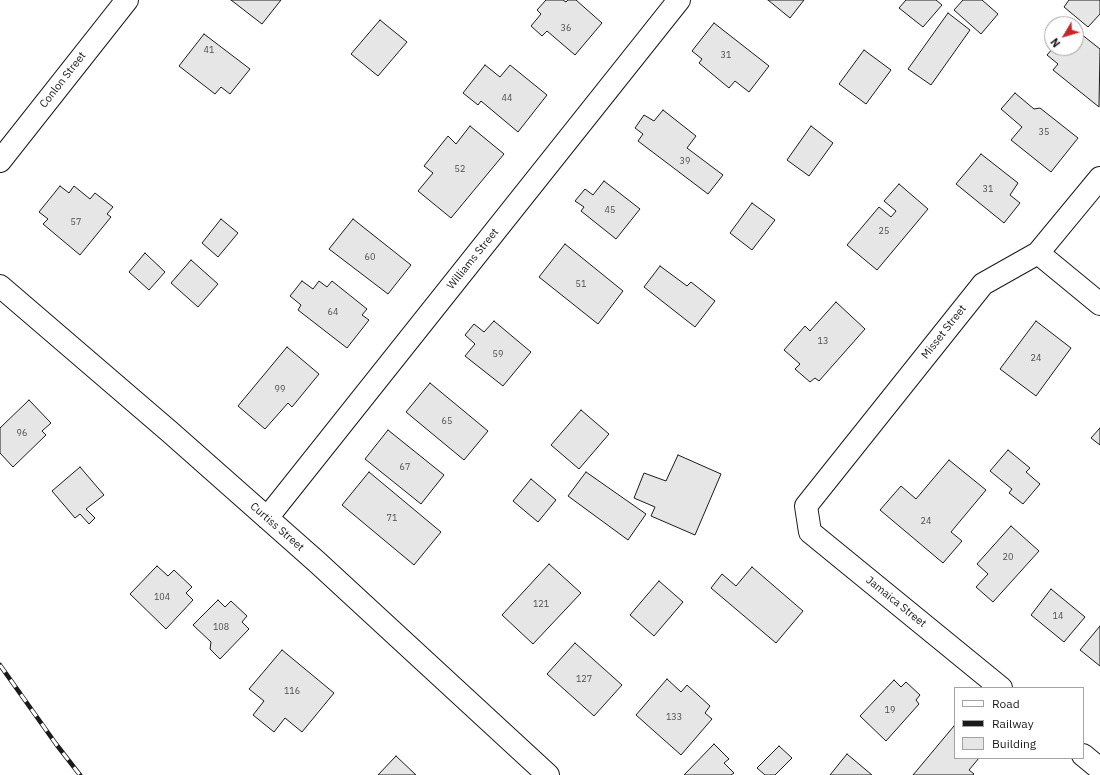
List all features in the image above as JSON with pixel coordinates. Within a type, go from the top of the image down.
[{"type":"street","name":"Conlon Street","points":[[0,160],[127,0]]},
{"type":"street","name":"Williams Street","points":[[267,518],[679,0]]},
{"type":"street","name":"Misset Street","points":[[806,506],[983,284],[1038,253],[1100,178]]},
{"type":"street","points":[[1038,253],[1100,304]]},
{"type":"street","name":"Curtiss Street","points":[[0,286],[159,422],[340,583],[548,775]]},
{"type":"street","name":"Jamaica Street","points":[[806,506],[810,532],[1000,687]]},
{"type":"street","points":[[1084,756],[1100,769]]},
{"type":"building","points":[[231,0],[281,0],[262,24]]},
{"type":"building","points":[[546,0],[563,0],[566,2],[568,0],[576,0],[602,23],[575,55],[547,31],[542,36],[531,26],[541,14],[537,10]]},
{"type":"building","points":[[768,0],[804,0],[790,18]]},
{"type":"building","points":[[906,0],[936,0],[942,5],[923,27],[899,8]]},
{"type":"building","points":[[963,0],[982,0],[998,14],[981,34],[954,10]]},
{"type":"building","points":[[1069,0],[1100,0],[1100,14],[1088,27],[1084,24],[1084,16],[1075,16],[1064,7]]},
{"type":"building","points":[[948,13],[970,30],[931,85],[908,69]]},
{"type":"building","points":[[380,20],[407,42],[378,76],[351,54]]},
{"type":"building","points":[[714,23],[769,66],[749,92],[735,81],[729,88],[699,63],[702,59],[692,51]]},
{"type":"building","points":[[204,34],[250,69],[230,94],[221,87],[215,94],[179,66]]},
{"type":"building","points":[[1084,36],[1100,49],[1099,107],[1053,70],[1058,64],[1048,56],[1084,56]]},
{"type":"building","points":[[864,50],[891,70],[866,104],[839,84]]},
{"type":"building","points":[[485,65],[500,77],[510,65],[547,95],[518,132],[481,101],[478,105],[463,93]]},
{"type":"building","points":[[1015,93],[1034,109],[1040,108],[1078,138],[1051,172],[1011,140],[1022,127],[1001,109]]},
{"type":"building","points":[[663,110],[696,136],[687,148],[723,175],[708,194],[638,141],[643,134],[635,128],[644,115],[654,121]]},
{"type":"building","points":[[470,126],[504,154],[451,218],[418,191],[433,173],[424,166],[448,136],[456,144]]},
{"type":"building","points":[[811,126],[833,143],[809,176],[787,160]]},
{"type":"building","points":[[981,154],[1018,183],[1010,195],[1020,203],[1004,223],[956,184]]},
{"type":"building","points":[[604,181],[640,209],[616,239],[581,211],[584,207],[575,201],[585,189],[593,195]]},
{"type":"building","points":[[899,184],[928,209],[877,270],[847,245],[879,207],[891,217],[896,211],[884,201]]},
{"type":"building","points":[[60,186],[69,193],[74,186],[90,199],[95,193],[113,207],[107,214],[111,217],[80,255],[43,224],[48,219],[39,212]]},
{"type":"building","points":[[752,203],[775,220],[752,250],[730,233]]},
{"type":"building","points":[[221,219],[238,233],[218,257],[202,243]]},
{"type":"building","points":[[353,219],[411,265],[388,294],[329,249]]},
{"type":"building","points":[[565,244],[623,291],[598,324],[539,277]]},
{"type":"building","points":[[145,253],[165,272],[149,290],[129,272]]},
{"type":"building","points":[[191,260],[218,284],[198,307],[171,283]]},
{"type":"building","points":[[660,266],[687,286],[691,282],[715,301],[695,327],[644,287]]},
{"type":"building","points":[[302,281],[313,289],[319,281],[327,287],[332,281],[367,309],[362,315],[369,320],[347,348],[298,310],[301,305],[290,296]]},
{"type":"building","points":[[836,302],[865,329],[819,381],[815,378],[810,382],[795,369],[800,364],[784,350],[805,326],[810,331]]},
{"type":"building","points":[[494,321],[531,352],[503,386],[465,356],[475,344],[465,335],[474,324],[484,332]]},
{"type":"building","points":[[1036,321],[1071,348],[1036,396],[1000,369]]},
{"type":"building","points":[[287,347],[319,374],[292,407],[288,403],[265,429],[238,406]]},
{"type":"building","points":[[430,383],[488,431],[464,460],[406,412]]},
{"type":"building","points":[[29,400],[51,423],[42,431],[46,435],[13,467],[0,453],[0,428]]},
{"type":"building","points":[[581,410],[609,434],[579,469],[551,445]]},
{"type":"building","points":[[1100,428],[1100,445],[1091,438]]},
{"type":"building","points":[[388,430],[444,475],[421,504],[365,459]]},
{"type":"building","points":[[1008,450],[1030,468],[1026,472],[1040,484],[1023,504],[1009,493],[1012,489],[990,471]]},
{"type":"building","points":[[678,455],[721,474],[695,535],[651,516],[655,507],[634,498],[644,473],[666,481]]},
{"type":"building","points":[[949,460],[986,490],[951,532],[962,541],[943,563],[880,510],[901,486],[916,499]]},
{"type":"building","points":[[80,467],[104,495],[86,509],[95,518],[89,524],[80,514],[75,518],[52,491]]},
{"type":"building","points":[[369,472],[441,532],[414,565],[342,505]]},
{"type":"building","points":[[586,472],[646,514],[628,540],[568,496]]},
{"type":"building","points":[[531,479],[556,500],[538,522],[513,501]]},
{"type":"building","points":[[1011,526],[1039,551],[993,602],[976,587],[988,574],[977,564]]},
{"type":"building","points":[[549,564],[581,593],[533,644],[502,615]]},
{"type":"building","points":[[157,566],[168,576],[174,570],[192,587],[186,593],[193,600],[166,629],[130,594]]},
{"type":"building","points":[[752,567],[803,611],[776,643],[711,588],[722,574],[736,586]]},
{"type":"building","points":[[659,581],[683,602],[654,636],[630,615]]},
{"type":"building","points":[[1051,589],[1085,617],[1064,642],[1031,615]]},
{"type":"building","points":[[218,600],[225,607],[231,601],[247,616],[242,622],[249,629],[220,659],[210,649],[211,642],[193,625]]},
{"type":"building","points":[[1100,626],[1100,666],[1080,650]]},
{"type":"building","points":[[575,643],[622,685],[594,716],[547,674]]},
{"type":"building","points":[[282,650],[334,693],[302,732],[285,718],[274,732],[253,715],[264,701],[249,689]]},
{"type":"building","points":[[667,679],[681,692],[687,685],[710,706],[705,713],[712,719],[681,755],[636,715]]},
{"type":"building","points":[[894,680],[901,687],[906,682],[920,695],[916,700],[919,704],[886,741],[860,716]]},
{"type":"building","points":[[954,726],[954,759],[978,759],[969,770],[974,774],[973,775],[913,775]]},
{"type":"building","points":[[714,744],[729,759],[724,763],[734,773],[731,775],[684,775]]},
{"type":"building","points":[[779,746],[792,758],[775,775],[765,775],[757,768]]},
{"type":"building","points":[[847,754],[872,775],[830,775]]},
{"type":"building","points":[[396,756],[416,775],[378,775]]},
{"type":"railway","points":[[0,665],[80,775]]}]
